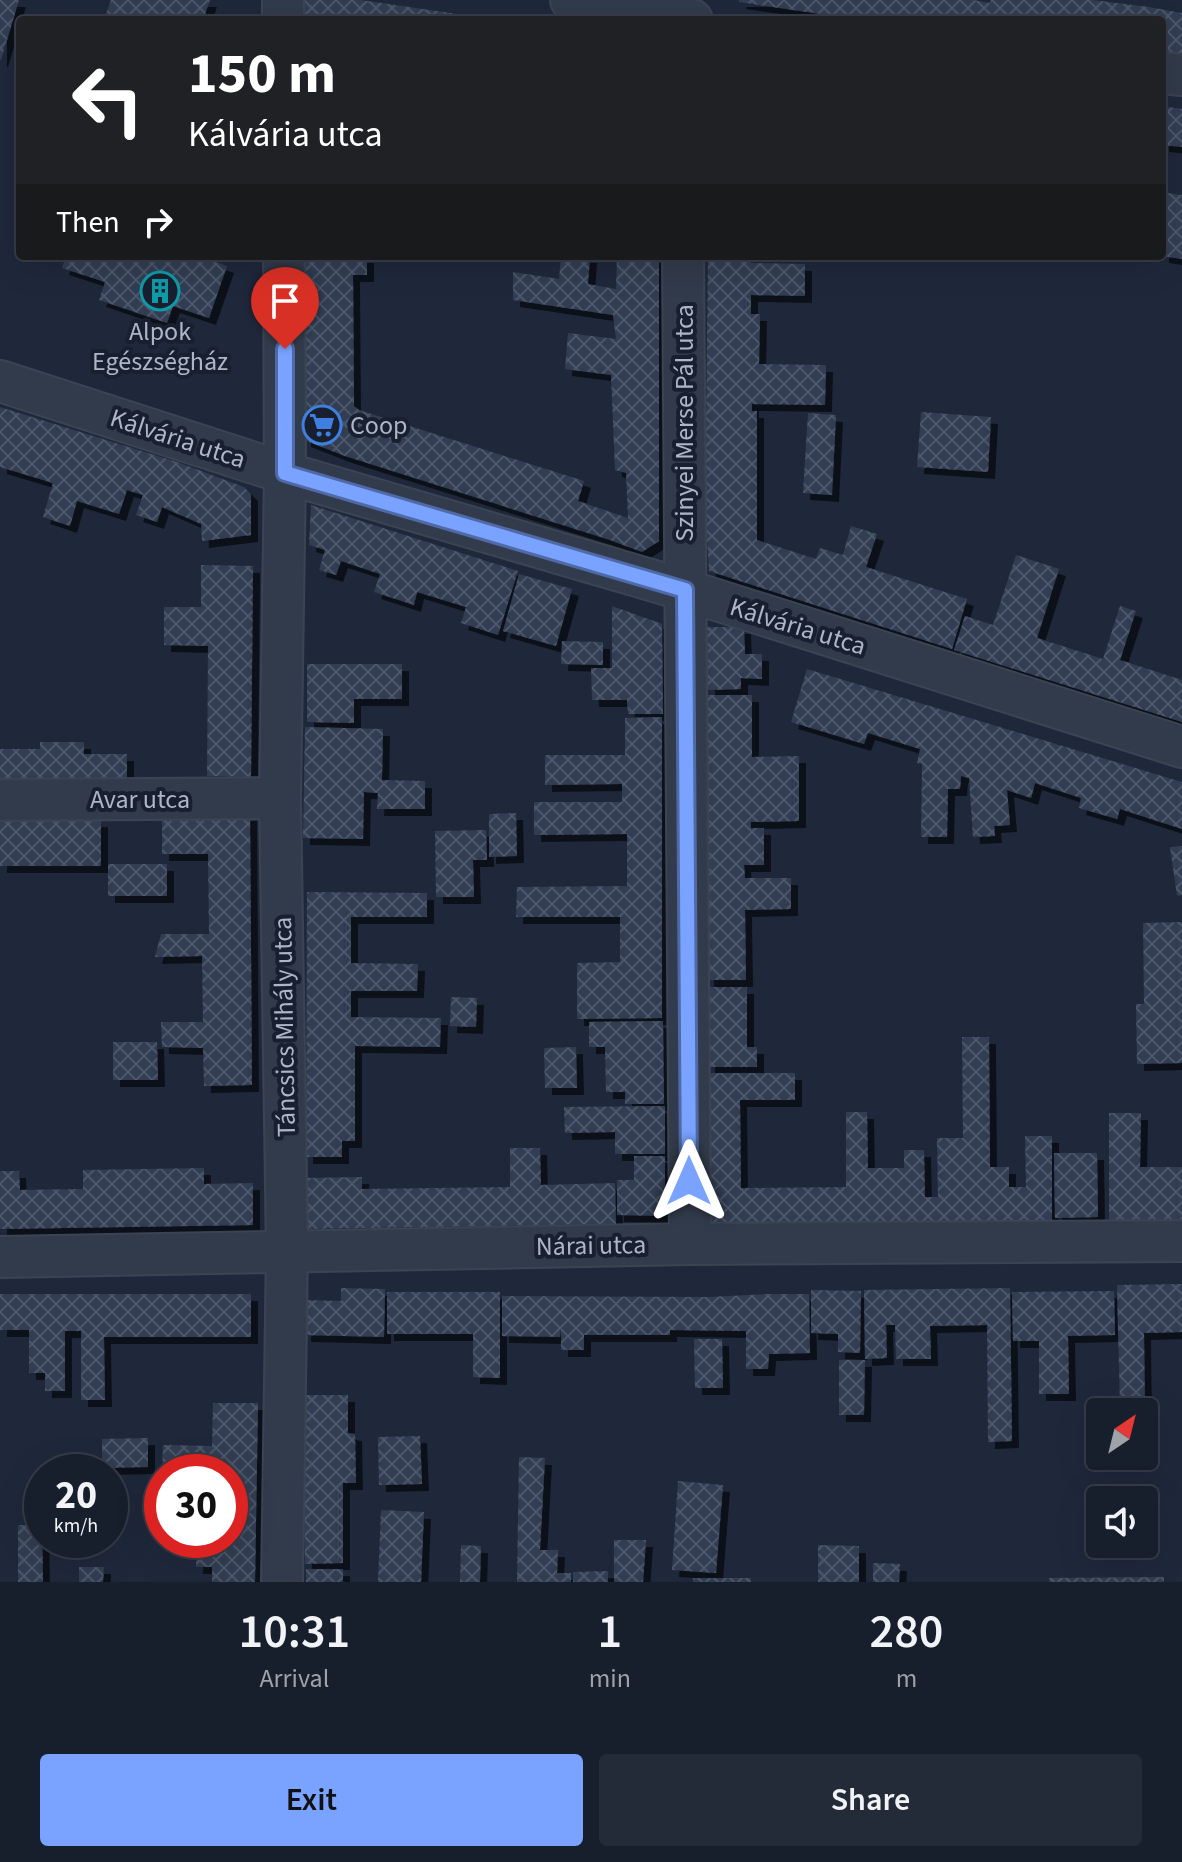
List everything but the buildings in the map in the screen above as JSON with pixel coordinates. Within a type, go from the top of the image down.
[{"type":"street","points":[[571,0],[685,15]]},
{"type":"street","name":"Táncsics Mihály utca","points":[[282,1582],[287,1250],[280,798],[285,473],[284,260]]},
{"type":"street","name":"Szinyei Merse Pál utca","points":[[683,260],[690,1244]]},
{"type":"street","name":"Kálvária utca","points":[[0,381],[285,473],[685,590],[1182,747]]},
{"type":"street","name":"Avar utca","points":[[0,800],[280,798]]},
{"type":"street","name":"Nárai utca","points":[[0,1257],[690,1244],[1182,1241]]},
{"type":"place","name":"Alpok Egészségház","points":[[160,291]]},
{"type":"place","name":"Coop","points":[[322,425]]},
{"type":"route","points":[[285,349],[285,473],[685,590],[689,1181]]}]
